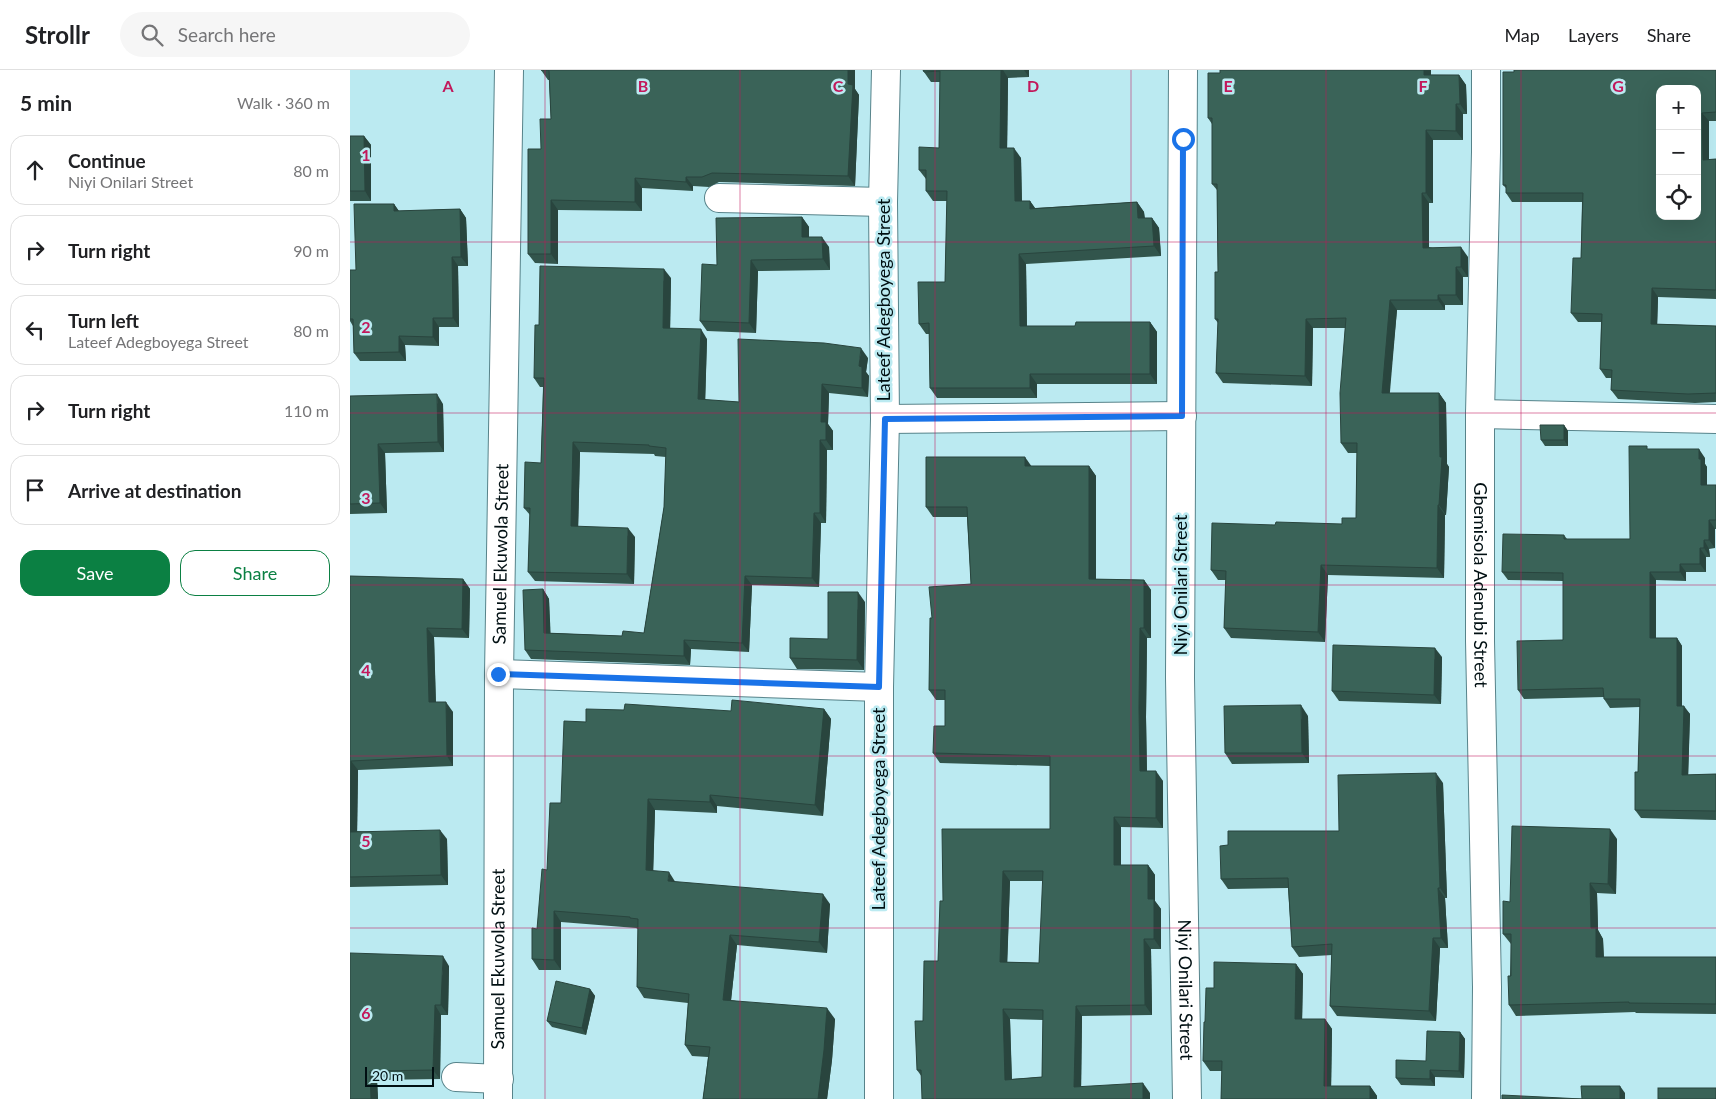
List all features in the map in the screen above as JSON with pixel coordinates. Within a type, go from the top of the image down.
[{"type":"street","name":"Samuel Ekuwola Street","points":[[498,1089],[498,674],[509,70]]},
{"type":"street","name":"Lateef Adegboyega Street","points":[[879,1099],[879,687],[885,419],[883,202],[886,70]]},
{"type":"street","name":"Niyi Onilari Street","points":[[1184,70],[1180,678],[1188,1099]]},
{"type":"street","name":"Gbemisola Adenubi Street","points":[[1486,70],[1480,414],[1480,641],[1488,987],[1486,1099]]},
{"type":"street","points":[[719,198],[883,202]]},
{"type":"street","points":[[1480,414],[1716,419]]},
{"type":"street","points":[[885,419],[1182,416]]},
{"type":"street","points":[[498,674],[879,687]]},
{"type":"street","points":[[456,1077],[498,1089]]},
{"type":"building","points":[[549,70],[848,70],[848,84],[853,85],[848,176],[712,173],[702,177],[686,177],[686,182],[635,178],[635,202],[551,200],[551,254],[528,254],[528,149],[541,149],[540,119],[551,119]]},
{"type":"building","points":[[923,70],[1001,70],[1000,148],[1014,148],[1015,201],[1030,201],[1030,209],[1137,202],[1138,218],[1152,218],[1154,246],[1019,254],[1020,326],[1075,326],[1076,322],[1150,322],[1150,374],[1030,374],[1030,388],[930,388],[929,323],[919,324],[918,282],[945,282],[947,191],[926,191],[926,170],[919,170],[919,147],[939,148],[940,71],[924,72]]},
{"type":"building","points":[[1220,70],[1424,70],[1424,75],[1459,75],[1460,104],[1456,104],[1456,131],[1426,130],[1426,193],[1422,193],[1423,248],[1461,247],[1461,267],[1456,267],[1456,295],[1438,295],[1438,300],[1390,300],[1382,393],[1439,393],[1440,457],[1442,457],[1438,505],[1437,568],[1321,565],[1318,632],[1224,628],[1226,571],[1211,570],[1212,523],[1275,525],[1276,522],[1342,524],[1342,518],[1356,518],[1357,443],[1341,443],[1340,393],[1346,318],[1306,319],[1305,376],[1216,373],[1218,319],[1215,319],[1215,272],[1218,272],[1217,184],[1212,184],[1212,118],[1208,118],[1208,73],[1220,73]]},
{"type":"building","points":[[1514,70],[1716,70],[1716,112],[1702,113],[1703,160],[1716,159],[1716,290],[1652,288],[1651,324],[1716,326],[1716,393],[1688,394],[1611,390],[1612,370],[1600,369],[1602,314],[1571,313],[1573,258],[1581,258],[1583,193],[1506,193],[1506,185],[1503,185],[1503,72],[1514,72]]},
{"type":"building","points":[[350,136],[364,136],[365,191],[350,191]]},
{"type":"building","points":[[354,204],[394,204],[394,211],[460,209],[461,257],[452,257],[453,318],[433,318],[433,337],[399,336],[399,352],[354,353],[353,319],[350,319],[350,270],[356,270]]},
{"type":"building","points":[[802,217],[802,237],[822,237],[823,259],[751,260],[749,323],[700,321],[702,264],[717,265],[716,218]]},
{"type":"building","points":[[540,266],[664,269],[663,328],[701,329],[698,399],[739,402],[738,339],[824,343],[861,348],[859,366],[862,367],[862,388],[822,384],[821,422],[826,422],[826,440],[820,440],[820,513],[814,513],[812,578],[745,576],[742,643],[684,640],[684,656],[525,650],[523,590],[543,589],[544,633],[622,636],[623,631],[644,633],[664,507],[666,448],[649,445],[573,442],[571,526],[628,528],[627,574],[528,572],[530,508],[524,508],[525,462],[541,463],[544,378],[534,378],[535,325],[539,325]]},
{"type":"building","points":[[437,394],[438,442],[378,444],[380,503],[350,504],[350,396]]},
{"type":"building","points":[[1540,425],[1564,425],[1564,440],[1541,440]]},
{"type":"building","points":[[1629,446],[1647,446],[1647,449],[1699,449],[1701,485],[1716,485],[1716,520],[1709,520],[1709,540],[1704,540],[1704,548],[1700,548],[1700,564],[1680,564],[1680,572],[1650,572],[1650,638],[1677,638],[1677,706],[1684,706],[1682,775],[1716,774],[1716,811],[1635,810],[1635,772],[1638,772],[1640,699],[1604,699],[1603,688],[1518,690],[1517,641],[1563,640],[1563,573],[1502,572],[1503,534],[1564,535],[1564,539],[1630,539]]},
{"type":"building","points":[[926,457],[1025,457],[1025,466],[1089,466],[1089,579],[1144,580],[1144,628],[1140,628],[1140,771],[1156,771],[1156,818],[1114,817],[1114,865],[1148,865],[1148,899],[1154,899],[1154,939],[1144,939],[1145,1005],[1076,1006],[1074,1087],[1143,1083],[1143,1099],[922,1099],[921,1070],[917,1070],[915,1021],[923,1021],[924,961],[938,961],[940,901],[943,901],[942,829],[1050,829],[1050,756],[933,753],[934,726],[945,726],[945,690],[929,690],[930,618],[932,618],[929,587],[971,584],[967,507],[926,507]],"holes":[[[1003,871],[1043,871],[1039,963],[1000,962]],[[1003,1009],[1043,1010],[1042,1077],[1005,1080]]]},
{"type":"building","points":[[350,576],[463,579],[462,629],[427,628],[429,702],[446,702],[447,756],[351,761],[350,832]]},
{"type":"building","points":[[828,592],[858,592],[857,660],[790,658],[790,638],[828,639]]},
{"type":"building","points":[[1333,645],[1435,648],[1434,695],[1332,691]]},
{"type":"building","points":[[732,700],[824,709],[815,805],[710,795],[710,802],[648,799],[646,870],[669,872],[668,881],[823,894],[819,942],[730,935],[723,1000],[827,1008],[818,1099],[703,1099],[710,1047],[685,1045],[689,994],[637,987],[638,919],[554,911],[554,960],[532,959],[532,928],[537,929],[542,869],[547,870],[550,803],[561,803],[564,721],[586,722],[586,709],[624,710],[625,704],[731,711]]},
{"type":"building","points":[[1301,705],[1302,753],[1225,753],[1224,706]]},
{"type":"building","points":[[1436,773],[1441,938],[1433,938],[1429,1011],[1330,1006],[1332,944],[1292,947],[1288,878],[1221,879],[1220,846],[1228,845],[1228,831],[1339,831],[1338,775]]},
{"type":"building","points":[[1512,826],[1610,829],[1608,884],[1590,883],[1591,928],[1596,928],[1596,957],[1716,957],[1716,1004],[1629,1002],[1509,1005],[1508,976],[1511,976],[1511,934],[1503,934],[1503,901],[1510,902]]},
{"type":"building","points":[[440,830],[441,875],[350,877],[350,832]]},
{"type":"building","points":[[350,953],[443,956],[441,1005],[435,1005],[433,1070],[370,1071],[371,1099],[350,1099]]},
{"type":"building","points":[[1214,962],[1296,964],[1295,1019],[1325,1019],[1324,1086],[1370,1086],[1370,1099],[1221,1099],[1222,1061],[1203,1061],[1206,988],[1214,988]]},
{"type":"building","points":[[556,981],[590,989],[582,1028],[547,1021]]},
{"type":"building","points":[[1427,1031],[1460,1032],[1459,1071],[1430,1070],[1430,1079],[1396,1078],[1396,1060],[1426,1061]]},
{"type":"building","points":[[1581,1086],[1620,1086],[1620,1099],[1582,1099]]},
{"type":"building","points":[[1658,1088],[1716,1088],[1716,1099],[1658,1099]]},
{"type":"building","points":[[1502,1095],[1582,1099],[1502,1099]]},
{"type":"route","points":[[498,674],[879,687],[885,419],[1182,416],[1183,139]]}]
